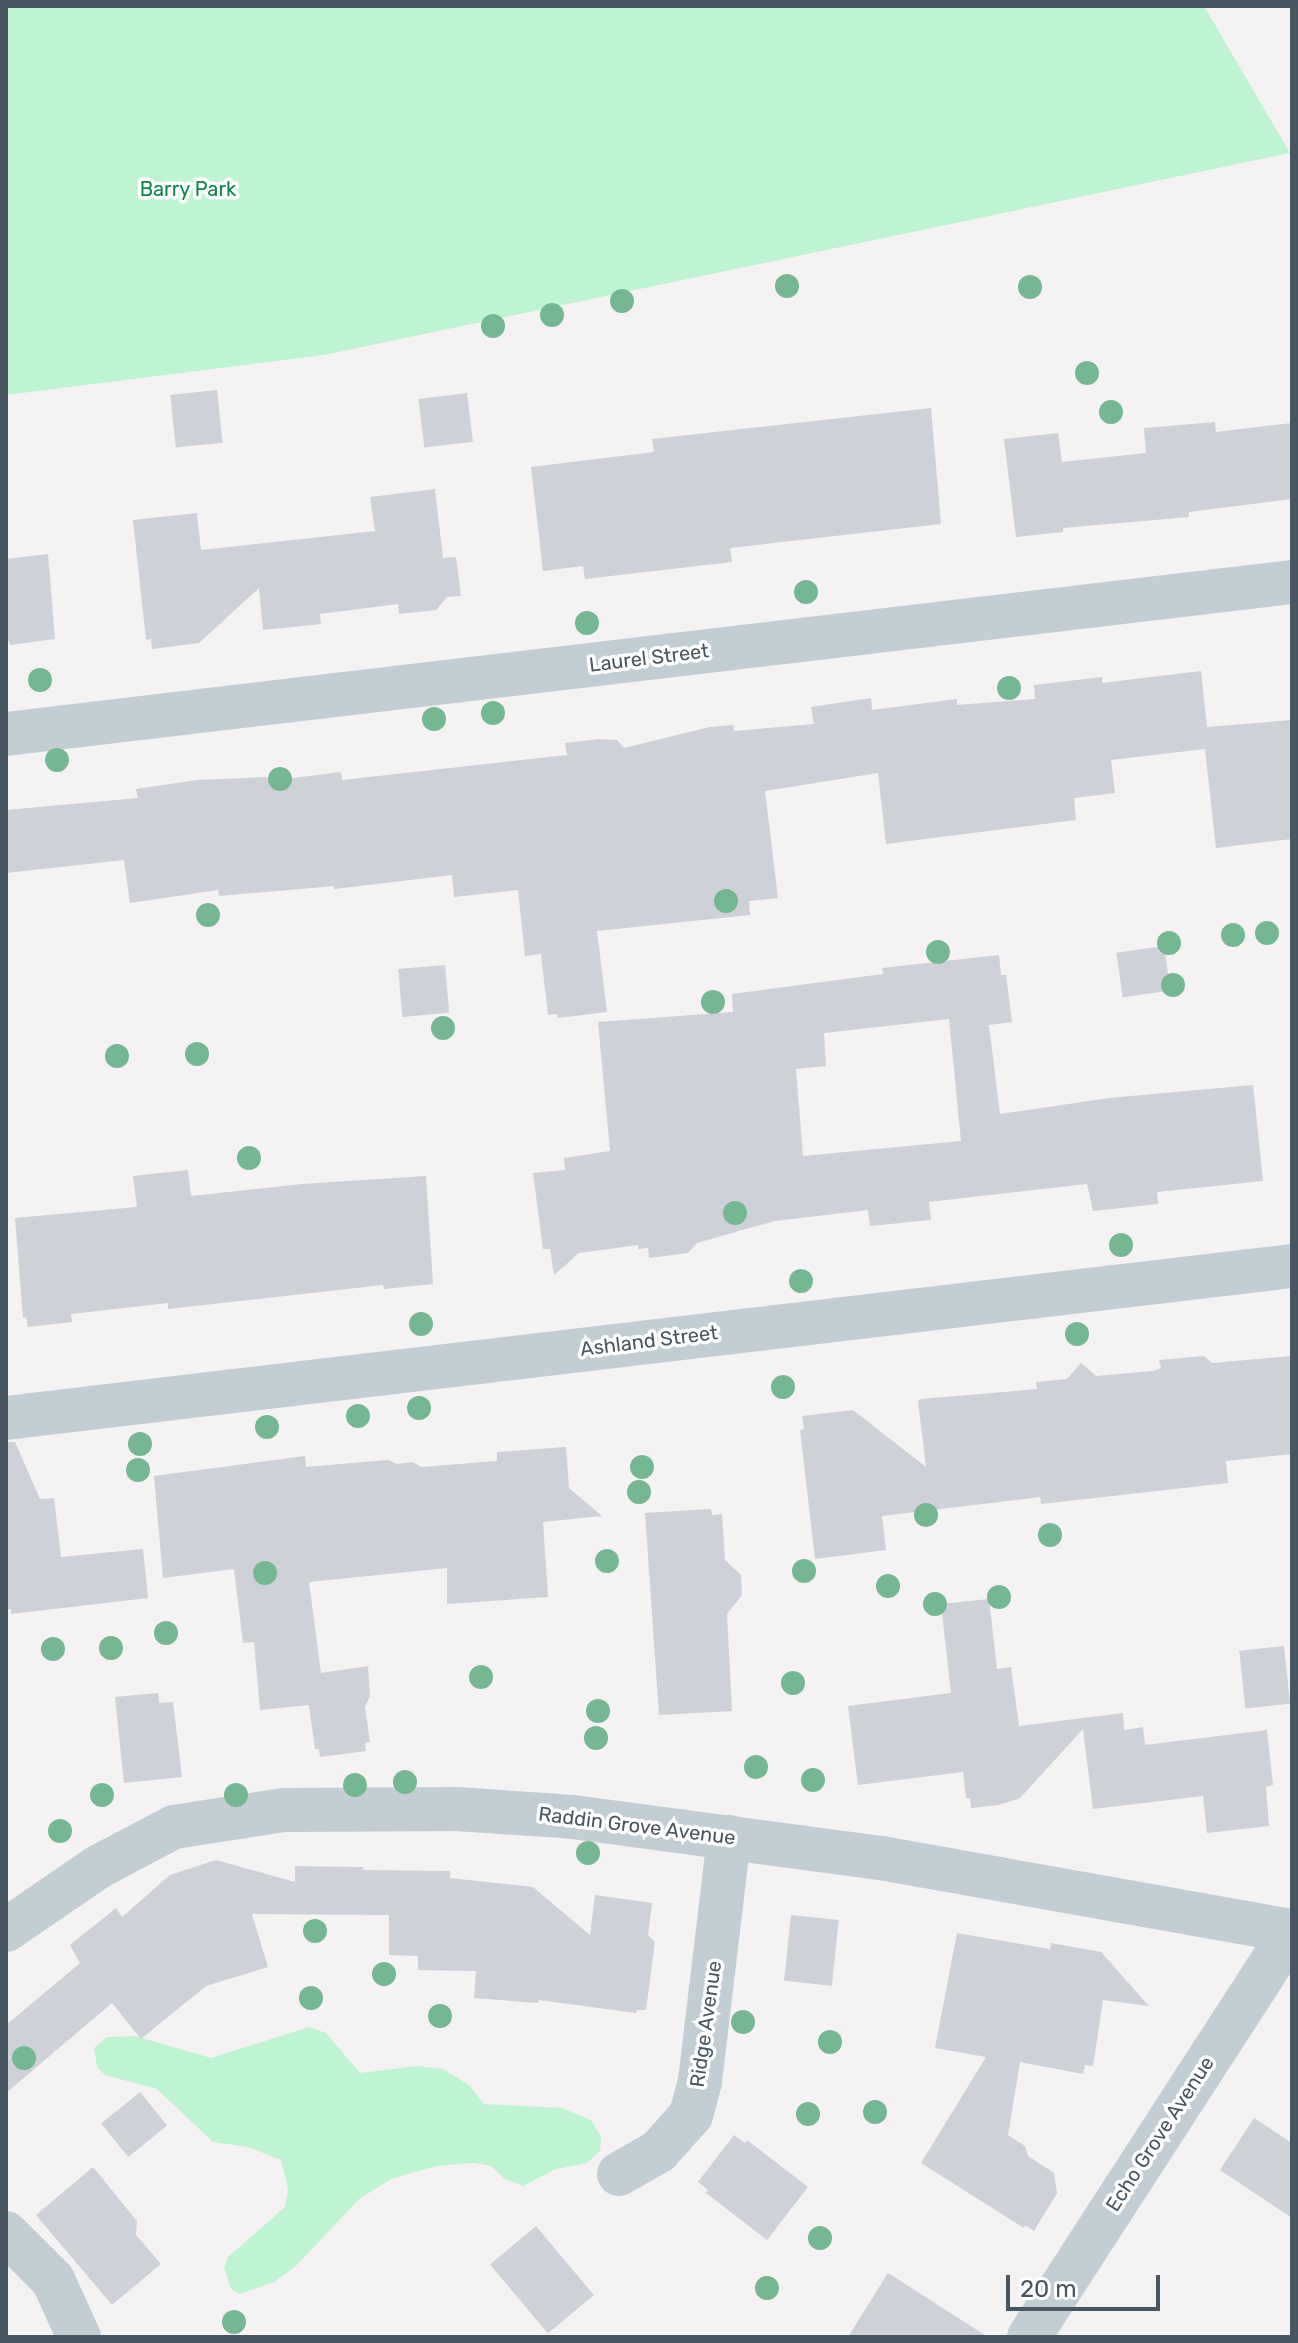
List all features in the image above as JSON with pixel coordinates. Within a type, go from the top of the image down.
[{"type":"street","name":"Laurel Street","points":[[6,734],[1292,582]]},
{"type":"street","name":"Ashland Street","points":[[6,1418],[1292,1266]]},
{"type":"street","name":"Raddin Grove Avenue","points":[[6,1930],[147,1838],[174,1827],[231,1815],[311,1809],[501,1810],[729,1837],[910,1862],[1292,1931]]},
{"type":"street","name":"Ridge Avenue","points":[[619,2174],[659,2151],[691,2115],[700,2081],[729,1837]]},
{"type":"street","name":"Echo Grove Avenue","points":[[1029,2337],[1292,1931]]},
{"type":"street","points":[[6,2233],[53,2280],[79,2335]]},
{"type":"green space","name":"Barry Park","points":[[6,6],[1204,6],[1290,153],[324,355],[6,395]]},
{"type":"green space","points":[[309,2027],[326,2033],[360,2073],[417,2066],[443,2069],[469,2085],[484,2104],[562,2108],[591,2120],[601,2137],[600,2151],[587,2163],[556,2169],[523,2186],[505,2179],[491,2166],[474,2163],[436,2166],[391,2179],[359,2199],[296,2266],[274,2282],[240,2294],[231,2289],[224,2267],[228,2257],[285,2207],[288,2189],[281,2160],[248,2147],[213,2142],[157,2089],[105,2075],[97,2067],[94,2048],[107,2037],[135,2036],[211,2058]]},
{"type":"building","points":[[217,390],[223,443],[176,448],[170,395]]},
{"type":"building","points":[[467,393],[473,442],[424,448],[418,399]]},
{"type":"building","points":[[931,408],[941,524],[730,548],[732,562],[585,579],[583,566],[543,571],[531,467],[654,452],[652,439]]},
{"type":"building","points":[[1215,422],[1216,432],[1292,423],[1292,499],[1189,512],[1189,517],[1063,528],[1063,532],[1016,537],[1004,439],[1058,433],[1062,462],[1146,453],[1144,428]]},
{"type":"building","points":[[435,489],[443,558],[456,557],[461,596],[447,597],[436,610],[399,614],[398,604],[320,614],[321,624],[263,630],[259,588],[199,643],[152,649],[151,639],[146,640],[133,520],[197,513],[201,550],[375,531],[370,497]]},
{"type":"building","points":[[48,554],[55,639],[10,645],[6,633],[6,559]]},
{"type":"building","points":[[1201,671],[1207,727],[1292,720],[1292,839],[1216,848],[1205,749],[1111,760],[1115,793],[1074,798],[1076,820],[886,844],[878,773],[765,791],[778,898],[749,901],[750,915],[597,931],[607,1012],[558,1018],[557,1014],[548,1015],[541,954],[525,956],[518,890],[454,897],[452,875],[334,889],[334,886],[219,896],[218,890],[130,903],[124,860],[6,873],[6,810],[138,798],[136,789],[197,780],[266,777],[270,781],[341,772],[342,780],[567,755],[565,743],[617,740],[624,748],[710,727],[733,725],[734,731],[814,724],[811,707],[871,698],[872,710],[957,699],[957,705],[1035,699],[1034,685],[1102,677],[1102,683]]},
{"type":"building","points":[[1164,946],[1170,991],[1123,997],[1116,953]]},
{"type":"building","points":[[999,955],[1001,975],[1006,975],[1012,1022],[989,1025],[1000,1114],[1109,1098],[1253,1085],[1263,1181],[1157,1192],[1158,1204],[1093,1211],[1087,1184],[929,1202],[931,1220],[870,1226],[868,1210],[775,1221],[697,1243],[688,1253],[649,1258],[648,1248],[638,1249],[638,1245],[579,1253],[554,1275],[550,1249],[543,1249],[533,1173],[565,1170],[564,1158],[610,1151],[598,1022],[733,1012],[732,994],[883,974],[882,968]],"holes":[[[949,1019],[961,1141],[803,1156],[796,1069],[826,1066],[824,1033]]]},
{"type":"building","points":[[445,965],[449,1013],[402,1017],[398,969]]},
{"type":"building","points":[[188,1170],[191,1196],[302,1184],[426,1176],[433,1284],[384,1289],[383,1285],[168,1309],[168,1303],[71,1314],[72,1322],[28,1327],[26,1317],[23,1318],[15,1218],[137,1207],[133,1176]]},
{"type":"building","points":[[1204,1356],[1212,1363],[1292,1356],[1292,1454],[1226,1461],[1228,1483],[1041,1504],[1040,1497],[882,1516],[886,1550],[815,1559],[800,1430],[804,1429],[802,1416],[853,1410],[926,1467],[918,1401],[921,1399],[1037,1389],[1036,1382],[1067,1379],[1081,1363],[1096,1376],[1153,1371],[1161,1368],[1159,1360]]},
{"type":"building","points":[[6,1442],[15,1442],[40,1499],[54,1498],[61,1557],[143,1549],[148,1598],[11,1614],[11,1609],[6,1609]]},
{"type":"building","points":[[566,1447],[569,1488],[602,1516],[543,1522],[548,1597],[447,1604],[447,1568],[309,1582],[321,1673],[368,1666],[370,1696],[365,1707],[370,1742],[365,1743],[366,1751],[320,1757],[319,1749],[315,1749],[309,1705],[260,1710],[254,1642],[243,1643],[234,1569],[163,1578],[154,1476],[305,1456],[306,1467],[388,1460],[397,1464],[413,1462],[421,1467],[497,1461],[497,1452]]},
{"type":"building","points":[[711,1509],[712,1515],[722,1514],[725,1560],[741,1575],[742,1595],[727,1614],[732,1711],[659,1715],[645,1513]]},
{"type":"building","points":[[989,1599],[997,1669],[1011,1667],[1019,1726],[1123,1713],[1124,1730],[1143,1727],[1145,1745],[1267,1730],[1273,1785],[1266,1787],[1269,1826],[1207,1833],[1203,1796],[1093,1809],[1083,1729],[1020,1798],[999,1805],[971,1808],[970,1798],[966,1798],[963,1772],[858,1785],[848,1706],[951,1693],[941,1604]]},
{"type":"building","points":[[1284,1646],[1290,1704],[1245,1708],[1239,1651]]},
{"type":"building","points":[[158,1693],[159,1703],[173,1702],[182,1777],[124,1783],[115,1697]]},
{"type":"building","points":[[216,1860],[295,1882],[295,1866],[363,1867],[363,1870],[450,1871],[450,1878],[533,1887],[590,1935],[595,1895],[652,1903],[648,1935],[655,1942],[646,2010],[637,2010],[636,2013],[539,2000],[538,2003],[474,1998],[476,1971],[418,1970],[418,1956],[389,1955],[389,1915],[252,1914],[268,1967],[206,1986],[141,2039],[112,2003],[6,2093],[6,2025],[80,1963],[70,1945],[116,1908],[122,1917],[170,1875]]},
{"type":"building","points":[[791,1915],[839,1920],[832,1986],[784,1981]]},
{"type":"building","points":[[957,1933],[1050,1949],[1051,1943],[1101,1952],[1149,2006],[1103,2000],[1093,2066],[1085,2065],[1083,2074],[1020,2062],[1008,2135],[1025,2146],[1028,2156],[1054,2173],[1057,2193],[1034,2231],[1025,2225],[1024,2228],[921,2163],[986,2057],[935,2048]]},
{"type":"building","points":[[140,2092],[167,2125],[128,2157],[101,2123]]},
{"type":"building","points":[[1254,2118],[1292,2143],[1292,2218],[1220,2170]]},
{"type":"building","points":[[734,2135],[745,2143],[747,2140],[808,2187],[767,2240],[706,2193],[708,2190],[698,2182]]},
{"type":"building","points":[[93,2167],[137,2221],[136,2235],[161,2264],[112,2305],[36,2215]]},
{"type":"building","points":[[536,2226],[594,2295],[548,2334],[490,2265]]},
{"type":"building","points":[[888,2273],[988,2337],[848,2337]]}]
